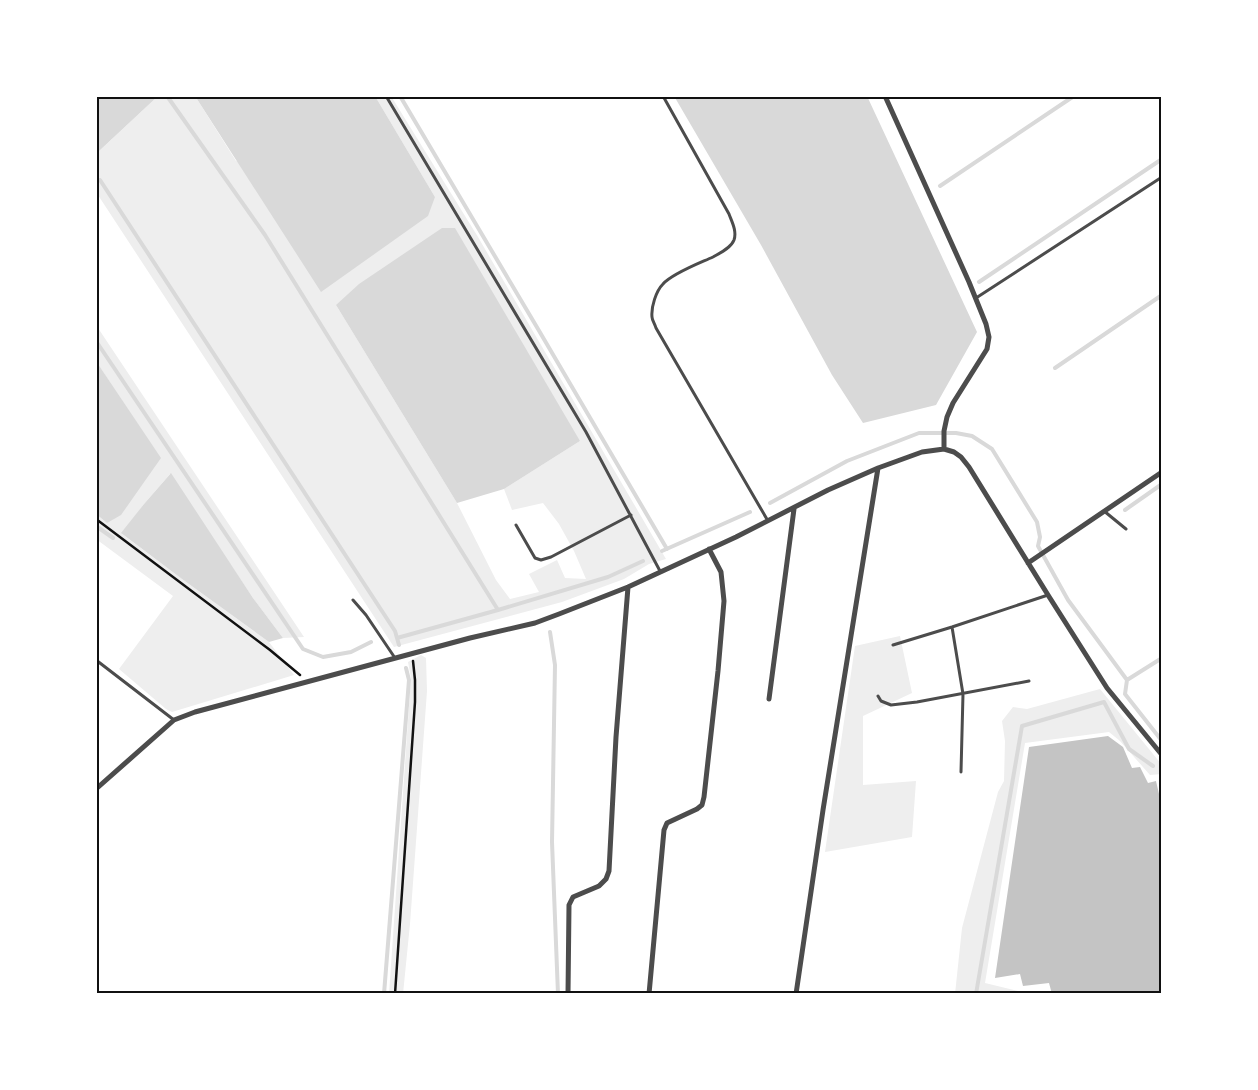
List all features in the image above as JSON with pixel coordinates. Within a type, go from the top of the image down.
[{"type":"street","points":[[885,96],[986,324],[989,337],[986,348],[953,403],[947,417],[944,431],[944,449]]},
{"type":"street","points":[[96,789],[174,720],[195,712],[535,622],[628,587],[794,509],[828,490],[878,468],[922,452],[944,449],[954,452],[961,457],[969,467],[1107,688],[1162,755]]},
{"type":"street","points":[[796,994],[823,810],[878,468]]},
{"type":"street","points":[[1028,563],[1162,472]]},
{"type":"street","points":[[769,700],[794,509]]},
{"type":"street","points":[[649,994],[664,830],[667,823],[702,805],[704,797],[724,601],[722,572],[709,549]]},
{"type":"street","points":[[568,994],[568,905],[573,897],[599,886],[609,871],[616,738],[628,587]]},
{"type":"lane","points":[[386,96],[581,424],[661,572]]},
{"type":"lane","points":[[663,96],[729,214],[735,229],[734,240],[730,246],[662,284],[657,292],[652,317],[656,328],[768,521]]},
{"type":"lane","points":[[975,299],[1162,178]]},
{"type":"lane","points":[[1104,511],[1126,529]]},
{"type":"lane","points":[[516,525],[535,558],[541,560],[551,557],[631,515]]},
{"type":"lane","points":[[893,645],[1048,595]]},
{"type":"lane","points":[[353,600],[366,615],[396,659]]},
{"type":"lane","points":[[952,627],[963,694],[961,772]]},
{"type":"lane","points":[[96,660],[174,720]]},
{"type":"lane","points":[[878,696],[881,701],[891,705],[1029,681]]},
{"type":"path","points":[[96,519],[270,650],[308,682]]},
{"type":"path","points":[[395,994],[415,702],[412,654]]},
{"type":"shaded area","points":[[96,96],[158,96],[98,152],[96,148]]},
{"type":"shaded area","points":[[158,96],[195,96],[236,161],[435,197],[375,96],[391,96],[478,237],[666,559],[649,564],[624,579],[562,602],[394,647],[96,192],[96,154]],"holes":[[[336,305],[580,441],[504,489],[512,510],[543,503],[559,524],[574,551],[586,579],[565,578],[557,560],[529,574],[539,592],[510,599],[496,580],[457,503]]]},
{"type":"shaded area","points":[[195,96],[375,96],[435,197],[428,216],[321,292]]},
{"type":"shaded area","points":[[674,96],[867,96],[977,332],[936,405],[863,423],[832,375],[761,245]]},
{"type":"shaded area","points":[[442,228],[455,228],[580,441],[504,489],[457,503],[336,305],[359,284]]},
{"type":"shaded area","points":[[96,325],[304,637],[283,638],[253,598],[170,474],[144,504],[122,534],[269,642],[294,675],[172,712],[119,669],[173,596],[96,539],[96,514],[107,523],[160,458],[96,361]]},
{"type":"shaded area","points":[[96,361],[161,458],[121,515],[107,523],[96,514]]},
{"type":"shaded area","points":[[171,473],[253,598],[283,638],[269,642],[121,533]]},
{"type":"shaded area","points":[[900,636],[912,693],[863,716],[863,785],[916,781],[912,837],[825,852],[855,646]]},
{"type":"shaded area","points":[[421,655],[426,658],[427,691],[410,924],[403,994],[389,994],[411,678],[408,662]]},
{"type":"shaded area","points":[[1100,689],[1162,765],[1162,774],[1150,775],[1120,741],[1109,732],[1025,743],[985,983],[1031,994],[955,994],[962,928],[998,792],[1004,781],[1005,741],[1002,721],[1013,707],[1027,709]]},
{"type":"building","points":[[1108,736],[1123,747],[1132,768],[1140,767],[1148,783],[1156,781],[1162,807],[1162,994],[1082,994],[1081,992],[1052,994],[1049,983],[1023,986],[1020,974],[995,978],[1029,747]]},
{"type":"waterway","points":[[167,96],[265,235],[498,610]]},
{"type":"waterway","points":[[400,96],[667,549]]},
{"type":"waterway","points":[[940,186],[1074,96]]},
{"type":"waterway","points":[[979,282],[1162,159]]},
{"type":"waterway","points":[[100,180],[395,631],[399,645]]},
{"type":"waterway","points":[[1055,368],[1162,295]]},
{"type":"waterway","points":[[96,341],[303,649],[323,657],[351,652],[371,642]]},
{"type":"waterway","points":[[770,503],[847,461],[919,433],[956,433],[972,436],[992,449],[1037,522],[1040,537],[1038,546],[1068,600],[1127,680],[1125,694],[1162,741]]},
{"type":"waterway","points":[[1125,510],[1162,484]]},
{"type":"waterway","points":[[662,551],[750,512]]},
{"type":"waterway","points":[[96,526],[113,538]]},
{"type":"waterway","points":[[397,638],[608,577],[643,561]]},
{"type":"waterway","points":[[550,632],[555,665],[552,842],[558,994]]},
{"type":"waterway","points":[[1127,680],[1162,658]]},
{"type":"waterway","points":[[384,994],[409,680],[406,668]]},
{"type":"waterway","points":[[976,994],[1022,726],[1104,702],[1129,749],[1153,766]]}]
